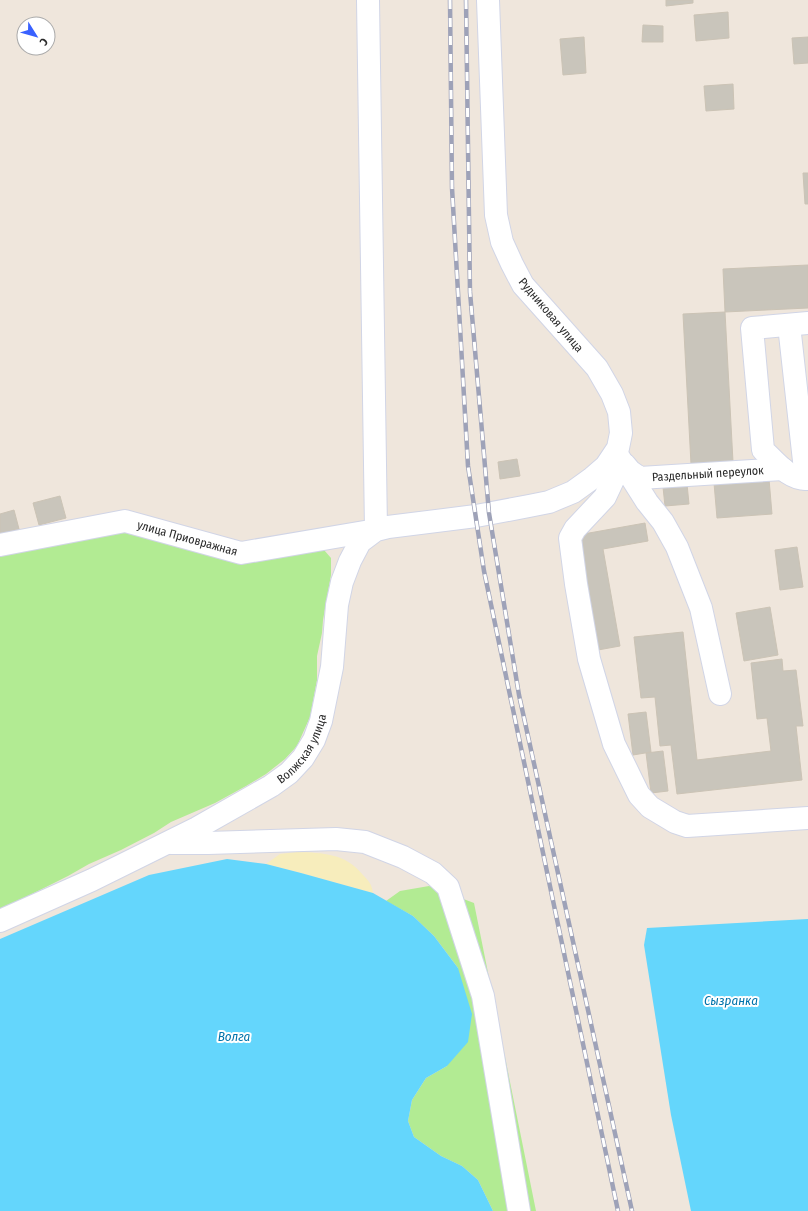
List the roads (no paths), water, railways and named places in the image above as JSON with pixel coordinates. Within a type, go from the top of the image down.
[{"type":"street","points":[[368,0],[376,530]]},
{"type":"street","name":"Рудниковая улица","points":[[488,0],[496,215],[502,242],[523,285],[596,368],[612,394],[619,412],[621,433],[616,453],[606,466],[573,492],[549,502],[489,514]]},
{"type":"street","points":[[799,324],[807,479],[800,479],[790,474],[763,450],[752,328],[799,324]]},
{"type":"street","points":[[616,453],[647,502],[663,522],[677,547],[701,608],[720,694]]},
{"type":"street","points":[[616,453],[613,480],[605,497],[575,529],[570,538],[576,584],[589,659],[614,744],[639,795],[650,807],[675,822],[687,826],[808,820]]},
{"type":"street","name":"Раздельный переулок","points":[[616,453],[630,471],[640,478],[783,469]]},
{"type":"street","name":"Волжская улица","points":[[0,921],[92,880],[197,828],[271,786],[289,773],[303,758],[314,740],[321,721],[332,667],[337,605],[342,582],[350,561],[360,542],[376,530],[388,527],[489,514]]},
{"type":"street","name":"улица Приовражная","points":[[0,545],[125,521],[241,553],[376,530]]},
{"type":"street","points":[[166,843],[336,839],[365,842],[403,857],[433,873],[448,887],[483,996],[519,1211]]},
{"type":"water","name":"Волга","points":[[227,859],[266,864],[373,893],[413,916],[434,936],[458,968],[472,1014],[468,1042],[447,1066],[426,1078],[412,1100],[408,1121],[414,1137],[441,1156],[462,1166],[478,1180],[493,1211],[0,1211],[0,939],[149,875]]},
{"type":"water","name":"Сызранка","points":[[808,919],[808,1211],[691,1211],[671,1115],[644,945],[647,928]]},
{"type":"railway","points":[[450,0],[452,188],[468,466],[484,571],[618,1211]]},
{"type":"railway","points":[[466,0],[470,292],[489,513],[519,695],[632,1211]]}]
